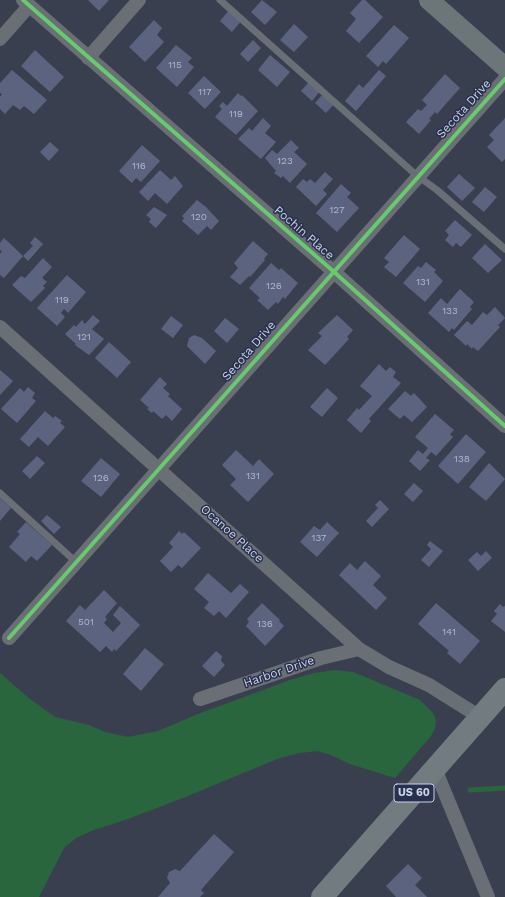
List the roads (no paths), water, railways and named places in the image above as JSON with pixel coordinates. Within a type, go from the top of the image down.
[{"type":"main road","points":[[429,0],[505,67]]},
{"type":"main road","name":"US 60","points":[[322,897],[505,689]]},
{"type":"street","points":[[0,39],[26,3],[88,58],[139,0]]},
{"type":"street","name":"Pochin Place","points":[[88,58],[332,271],[505,426]]},
{"type":"street","name":"Secota Drive","points":[[9,638],[332,271],[505,78]]},
{"type":"street","name":"Ocanoe Place","points":[[0,327],[359,649],[389,667],[429,685],[480,717]]},
{"type":"street","name":"Harbor Drive","points":[[200,699],[321,658],[359,649]]},
{"type":"street","points":[[435,769],[488,897]]},
{"type":"lane","points":[[220,0],[418,176],[437,190],[505,249]]},
{"type":"lane","points":[[0,493],[76,562]]},
{"type":"waterway","points":[[470,790],[505,788]]}]
